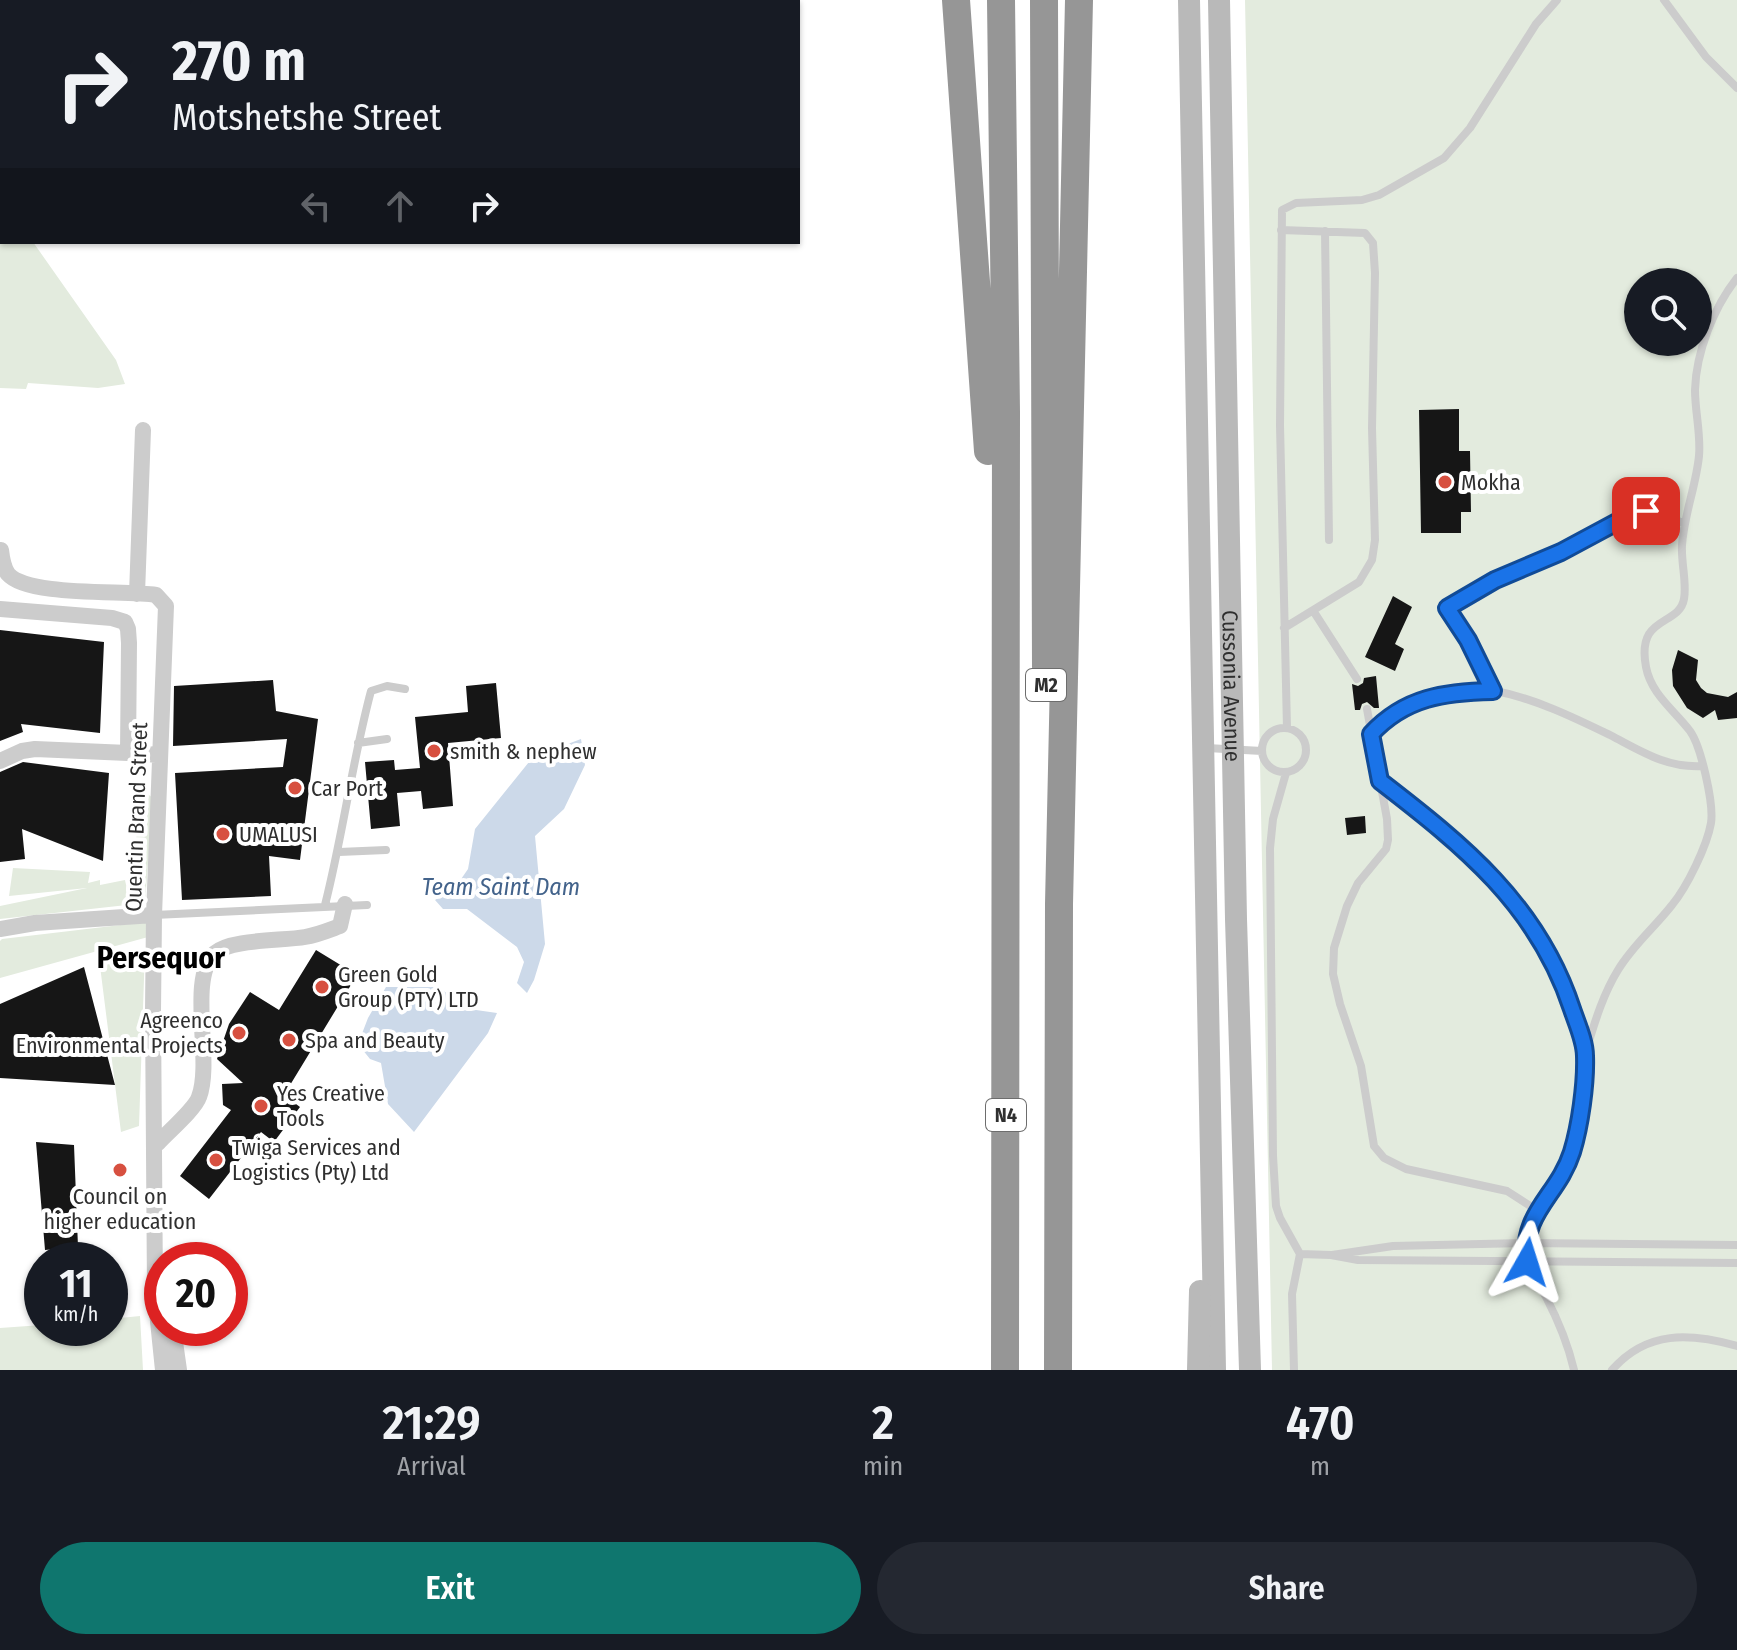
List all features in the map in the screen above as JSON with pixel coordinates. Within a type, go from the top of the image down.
[{"type":"highway","points":[[956,0],[988,440],[998,616],[1000,781],[1006,860]]},
{"type":"highway","name":"M2","points":[[1001,0],[1005,142],[1006,860]]},
{"type":"highway","name":"M2","points":[[1044,0],[1046,1370]]},
{"type":"highway","points":[[1058,1370],[1059,904],[1080,2]]},
{"type":"highway","name":"N4","points":[[1005,1370],[1006,860]]},
{"type":"main road","name":"Cussonia Avenue","points":[[1189,0],[1215,1370]]},
{"type":"main road","name":"Cussonia Avenue","points":[[1219,0],[1232,749],[1250,1370]]},
{"type":"main road","points":[[1198,1370],[1201,1269],[1205,1249],[1213,1235]]},
{"type":"street","points":[[1,550],[7,573],[20,581],[60,590],[137,594],[143,430]]},
{"type":"street","name":"Quentin Brand Street","points":[[137,594],[160,597],[166,606],[167,617],[154,915],[153,1146],[158,1242]]},
{"type":"street","points":[[0,609],[112,618],[125,622],[129,643],[128,753]]},
{"type":"street","points":[[0,761],[35,749],[160,755]]},
{"type":"street","points":[[158,1143],[199,1098],[204,1051],[201,991],[204,969],[215,952],[232,946],[308,937],[340,926],[345,904]]},
{"type":"street","points":[[0,929],[56,921],[154,915]]},
{"type":"street","name":"Quentin Brand Street","points":[[161,1346],[163,1370]]},
{"type":"street","points":[[176,1346],[179,1370]]},
{"type":"lane","points":[[1287,728],[1280,410],[1280,215],[1288,206],[1362,200],[1379,195],[1444,158],[1470,128],[1536,24],[1557,0]]},
{"type":"lane","points":[[1664,0],[1706,57],[1737,88]]},
{"type":"lane","points":[[1281,230],[1365,233],[1373,243],[1374,251],[1372,428],[1375,540],[1367,571],[1359,582],[1284,628]]},
{"type":"lane","points":[[1325,231],[1329,540]]},
{"type":"lane","points":[[1574,1370],[1562,1332],[1527,1262],[1525,1243],[1528,1229],[1557,1183],[1572,1151],[1585,1054],[1603,1000],[1617,970],[1680,895],[1707,836],[1712,808],[1694,738],[1659,695],[1646,668],[1644,647],[1648,632],[1677,611],[1683,602],[1682,543],[1698,461],[1695,386],[1700,358],[1723,300],[1737,278]]},
{"type":"lane","points":[[1493,691],[1473,649],[1447,608],[1495,580],[1561,552],[1639,512],[1662,514],[1685,524]]},
{"type":"lane","points":[[1314,612],[1357,679]]},
{"type":"lane","points":[[325,905],[339,852],[358,743],[371,691],[387,686],[405,689]]},
{"type":"lane","points":[[1371,734],[1397,710],[1410,703],[1458,693],[1493,691],[1593,726],[1656,760],[1689,767],[1702,766]]},
{"type":"lane","points":[[1367,709],[1388,840],[1386,849],[1358,883],[1347,906],[1334,948],[1333,974],[1361,1066],[1374,1146],[1384,1158],[1406,1169],[1507,1191],[1538,1211]]},
{"type":"lane","points":[[1287,728],[1301,736],[1307,751],[1301,766],[1286,773],[1269,767],[1262,751],[1263,741],[1269,734],[1287,728]]},
{"type":"lane","points":[[358,743],[387,739]]},
{"type":"lane","points":[[1204,748],[1262,751]]},
{"type":"lane","points":[[1286,773],[1273,819],[1270,848],[1273,1156],[1276,1206],[1300,1254],[1292,1294],[1294,1370]]},
{"type":"lane","points":[[1380,781],[1459,843],[1523,913],[1557,968],[1585,1054]]},
{"type":"lane","points":[[339,852],[386,850]]},
{"type":"lane","points":[[154,915],[367,905]]},
{"type":"lane","points":[[1331,1255],[1393,1246],[1525,1243],[1737,1245]]},
{"type":"lane","points":[[1300,1254],[1358,1260],[1737,1263]]},
{"type":"lane","points":[[1612,1370],[1638,1348],[1675,1337],[1694,1336],[1737,1346]]},
{"type":"shaded area","points":[[1245,0],[1737,0],[1737,1370],[1272,1370]]},
{"type":"shaded area","points":[[0,244],[34,244],[116,360],[125,384],[98,388],[28,383],[26,389],[0,388]]},
{"type":"shaded area","points":[[142,790],[153,798],[145,903],[0,919],[0,906],[87,888],[9,896],[13,868],[90,872],[88,883],[100,880],[100,885],[125,880],[129,899]]},
{"type":"shaded area","points":[[146,922],[148,937],[0,978],[2,939]]},
{"type":"shaded area","points":[[145,949],[139,1126],[121,1132],[99,958]]},
{"type":"shaded area","points":[[140,1316],[143,1370],[0,1370],[0,1328],[24,1326],[24,1346],[128,1346],[128,1317]]},
{"type":"water","name":"Team Saint Dam","points":[[581,739],[585,765],[564,809],[535,836],[545,944],[527,993],[517,983],[524,962],[517,947],[467,909],[443,909],[435,900],[457,885],[468,869],[475,829],[533,757]]},
{"type":"water","points":[[386,987],[438,987],[469,1009],[497,1013],[488,1033],[414,1132],[388,1104],[381,1063],[370,1059],[358,1044],[368,1018]]},
{"type":"building","name":"Mokha","points":[[1459,409],[1459,451],[1470,451],[1471,512],[1461,512],[1461,533],[1421,533],[1419,410]]},
{"type":"building","points":[[1393,596],[1412,607],[1395,644],[1404,649],[1395,671],[1365,657]]},
{"type":"building","points":[[0,630],[104,642],[100,733],[21,724],[23,732],[0,741]]},
{"type":"building","points":[[1678,650],[1698,660],[1696,680],[1707,693],[1728,697],[1737,692],[1737,718],[1718,720],[1715,710],[1703,718],[1687,708],[1673,686],[1672,670]]},
{"type":"building","points":[[1376,676],[1379,708],[1367,702],[1362,704],[1360,710],[1355,710],[1352,684],[1358,686],[1364,678]]},
{"type":"building","points":[[273,680],[276,711],[318,719],[300,860],[269,856],[271,896],[182,900],[175,773],[283,767],[287,739],[173,746],[174,686]]},
{"type":"building","name":"smith & nephew","points":[[496,683],[501,738],[448,743],[453,806],[423,809],[421,791],[397,793],[400,826],[371,829],[365,762],[394,760],[395,770],[420,768],[415,717],[468,712],[466,686]]},
{"type":"building","points":[[23,762],[109,773],[103,861],[22,829],[25,859],[0,862],[0,772]]},
{"type":"building","points":[[1365,816],[1366,833],[1347,835],[1345,818]]},
{"type":"building","points":[[316,950],[357,975],[284,1095],[300,1107],[274,1142],[261,1132],[209,1199],[180,1176],[231,1110],[223,1105],[222,1084],[243,1083],[217,1059],[229,1024],[250,992],[279,1010]]},
{"type":"building","points":[[84,967],[115,1085],[0,1078],[0,1004]]},
{"type":"building","points":[[36,1142],[74,1145],[78,1242],[44,1242]]},
{"type":"place","name":"Mokha","points":[[1445,482]]},
{"type":"place","name":"smith & nephew","points":[[434,751]]},
{"type":"place","name":"Car Port","points":[[295,788]]},
{"type":"place","name":"UMALUSI","points":[[223,834]]},
{"type":"place","name":"Green Gold Group (PTY) LTD","points":[[322,987]]},
{"type":"place","name":"Agreenco Environmental Projects","points":[[239,1033]]},
{"type":"place","name":"Spa and Beauty","points":[[289,1040]]},
{"type":"place","name":"Yes Creative Tools","points":[[261,1106]]},
{"type":"place","name":"Twiga Services and Logistics (Pty) Ltd","points":[[216,1160]]},
{"type":"place","name":"Council on higher education","points":[[120,1170]]},
{"type":"district","name":"Persequor","points":[[161,958]]},
{"type":"route","points":[[1527,1262],[1525,1243],[1528,1229],[1568,1163],[1575,1139],[1585,1054],[1577,1025],[1551,955],[1523,913],[1459,843],[1380,781],[1371,734],[1384,719],[1410,703],[1436,696],[1493,691],[1479,659],[1447,608],[1495,580],[1561,552],[1630,515],[1646,511]]}]
